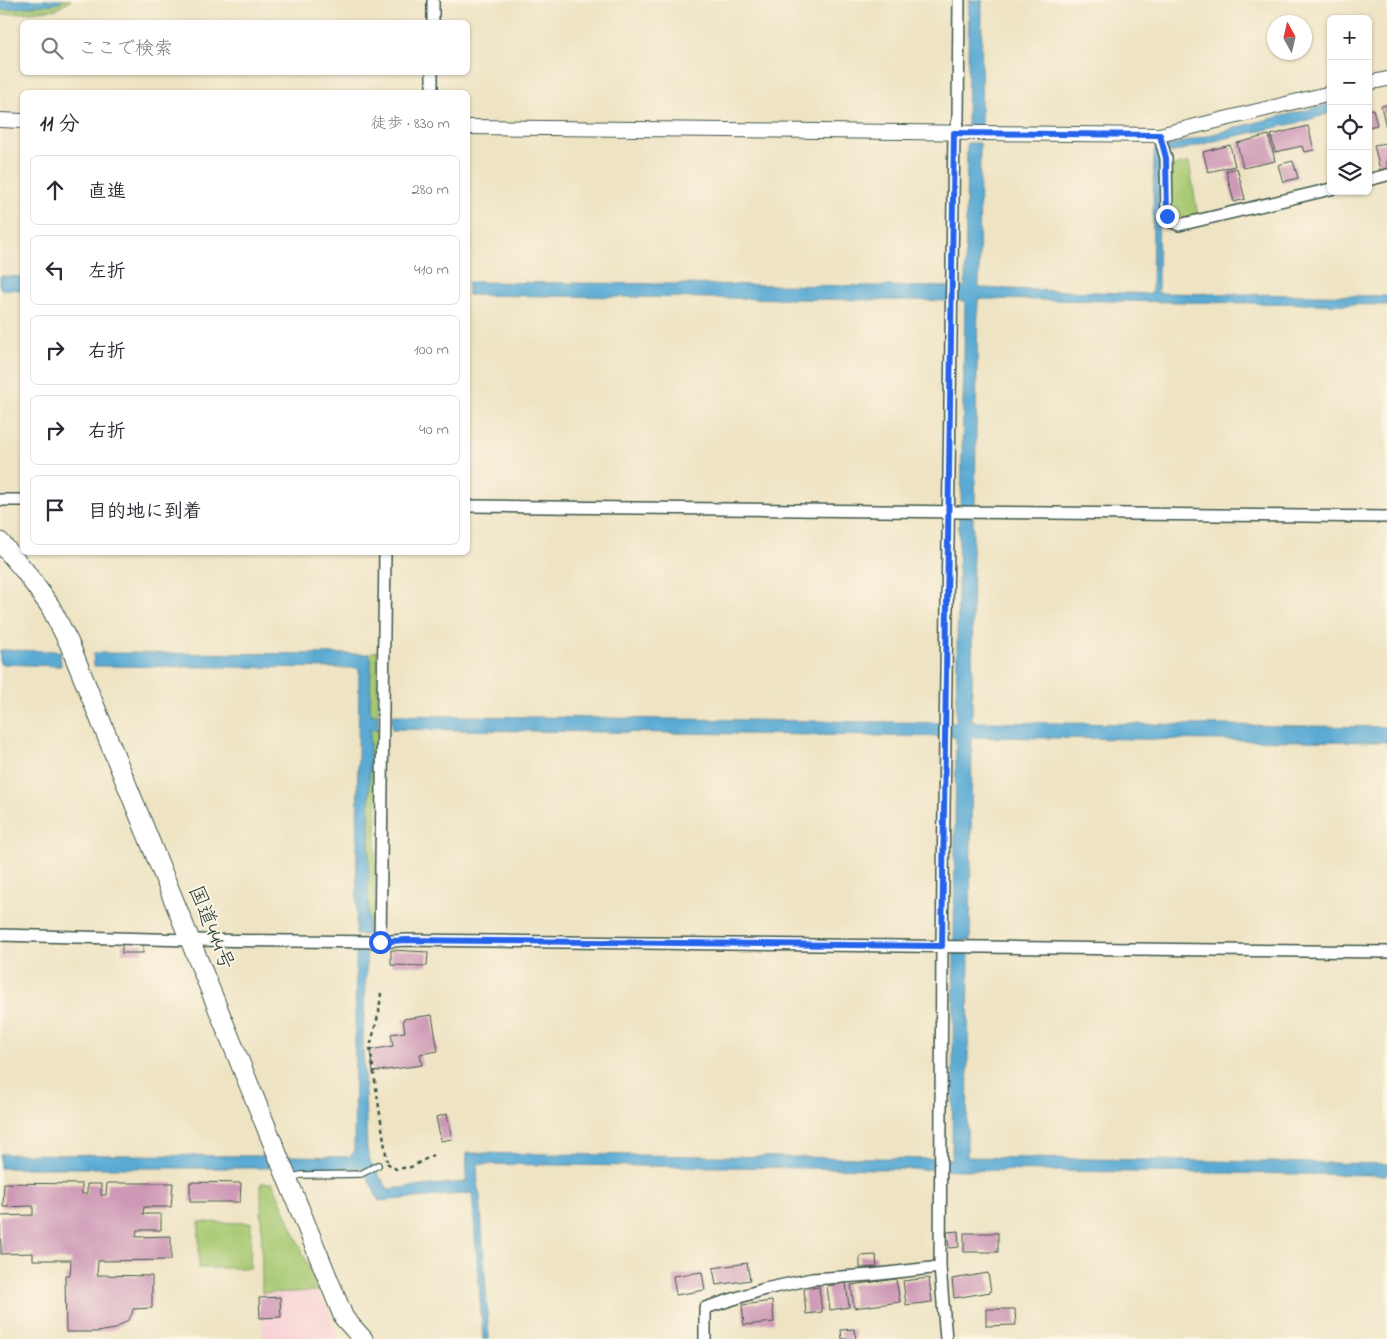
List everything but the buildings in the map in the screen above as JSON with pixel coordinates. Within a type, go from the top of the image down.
[{"type":"highway","name":"国道444号","points":[[0,542],[24,570],[50,606],[69,643],[344,1318],[363,1339]]},
{"type":"street","points":[[433,0],[433,20]]},
{"type":"street","points":[[946,1339],[940,1267],[942,946],[954,133],[958,120],[960,0]]},
{"type":"street","points":[[432,75],[432,90]]},
{"type":"street","points":[[1372,83],[1387,79]]},
{"type":"street","points":[[470,127],[954,133],[1161,140],[1327,94]]},
{"type":"street","points":[[0,120],[20,121]]},
{"type":"street","points":[[1161,140],[1166,158],[1167,216],[1170,221],[1179,224],[1327,190]]},
{"type":"street","points":[[1372,179],[1387,175]]},
{"type":"street","points":[[0,500],[20,500]]},
{"type":"street","points":[[470,506],[1387,517]]},
{"type":"street","points":[[380,942],[385,555]]},
{"type":"street","points":[[0,935],[190,940],[380,942],[405,940],[1387,952]]},
{"type":"street","points":[[705,1339],[705,1308],[765,1289],[812,1280],[940,1267]]},
{"type":"lane","points":[[287,1179],[301,1175],[361,1174],[378,1165]]},
{"type":"path","points":[[381,993],[379,1012],[370,1047],[387,1163],[396,1169],[411,1166],[433,1155]]},
{"type":"shaded area","points":[[319,1291],[339,1339],[263,1339],[262,1293]]},
{"type":"green space","points":[[63,0],[71,0],[57,9],[0,15],[0,10],[59,3]]},
{"type":"green space","points":[[1189,162],[1198,217],[1181,222],[1170,216],[1170,167]]},
{"type":"green space","points":[[377,651],[378,715],[370,714],[371,657],[368,654]]},
{"type":"green space","points":[[370,729],[378,729],[374,934],[368,935]]},
{"type":"green space","points":[[261,1183],[273,1183],[319,1291],[262,1293]]},
{"type":"green space","points":[[199,1222],[251,1223],[250,1268],[199,1268]]},
{"type":"water","points":[[0,0],[63,0],[59,3],[0,10]]},
{"type":"water","points":[[969,0],[982,0],[981,126],[967,126]]},
{"type":"water","points":[[1327,105],[1327,114],[1159,156],[1158,293],[1387,296],[1387,305],[978,299],[975,506],[961,506],[965,301],[470,295],[470,282],[965,287],[967,143],[980,143],[979,288],[1152,294],[1154,150]]},
{"type":"water","points":[[0,276],[20,277],[20,290],[0,289]]},
{"type":"water","points":[[959,516],[973,517],[972,722],[1387,727],[1387,742],[972,737],[970,940],[954,941],[956,737],[392,729],[392,715],[956,723]]},
{"type":"water","points":[[0,650],[60,651],[61,666],[0,664]]},
{"type":"water","points":[[93,653],[368,654],[371,657],[370,714],[378,715],[378,729],[370,729],[368,935],[356,935],[359,668],[94,666]]},
{"type":"water","points":[[356,948],[367,948],[363,1043],[367,1150],[371,1163],[388,1189],[466,1182],[467,1153],[952,1159],[954,952],[969,953],[967,1157],[1387,1164],[1387,1175],[477,1164],[489,1339],[483,1339],[472,1193],[379,1201],[362,1168],[293,1169],[288,1156],[349,1157],[354,1152]]},
{"type":"water","points":[[0,1154],[265,1156],[270,1168],[0,1168]]},
{"type":"route","points":[[380,942],[405,940],[942,946],[954,133],[1160,135],[1166,158],[1167,216]]}]
